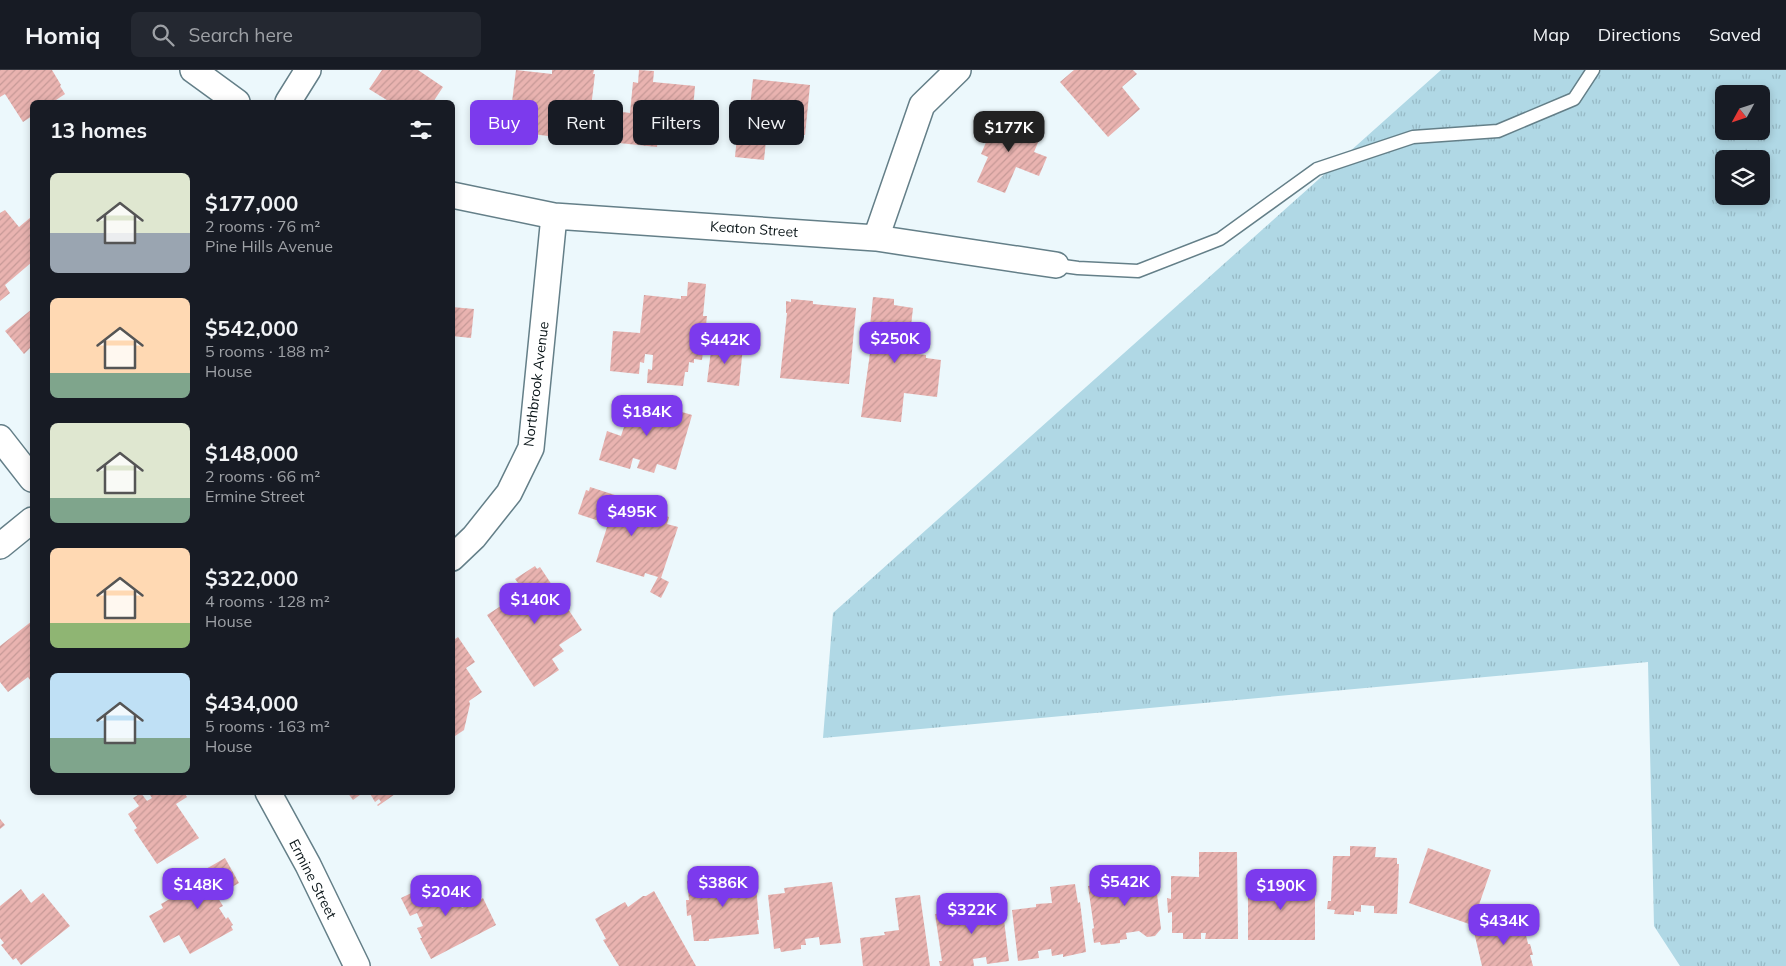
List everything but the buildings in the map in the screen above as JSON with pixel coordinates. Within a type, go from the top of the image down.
[{"type":"street","points":[[193,70],[234,100]]},
{"type":"street","points":[[289,100],[308,70]]},
{"type":"street","points":[[876,238],[922,105],[958,70]]},
{"type":"street","name":"Keaton Street","points":[[455,196],[554,216],[876,238],[1056,265]]},
{"type":"street","name":"Northbrook Avenue","points":[[455,555],[474,538],[509,493],[531,448],[554,216]]},
{"type":"street","points":[[0,438],[30,476]]},
{"type":"street","points":[[0,546],[30,522]]},
{"type":"street","name":"Ermine Street","points":[[270,795],[308,865],[357,966]]},
{"type":"lane","points":[[1056,265],[1138,271],[1220,239],[1317,169],[1413,137],[1498,131],[1574,99],[1593,70]]},
{"type":"green space","points":[[1441,70],[1786,70],[1786,966],[1680,966],[1654,926],[1648,662],[823,738],[833,613]]}]
